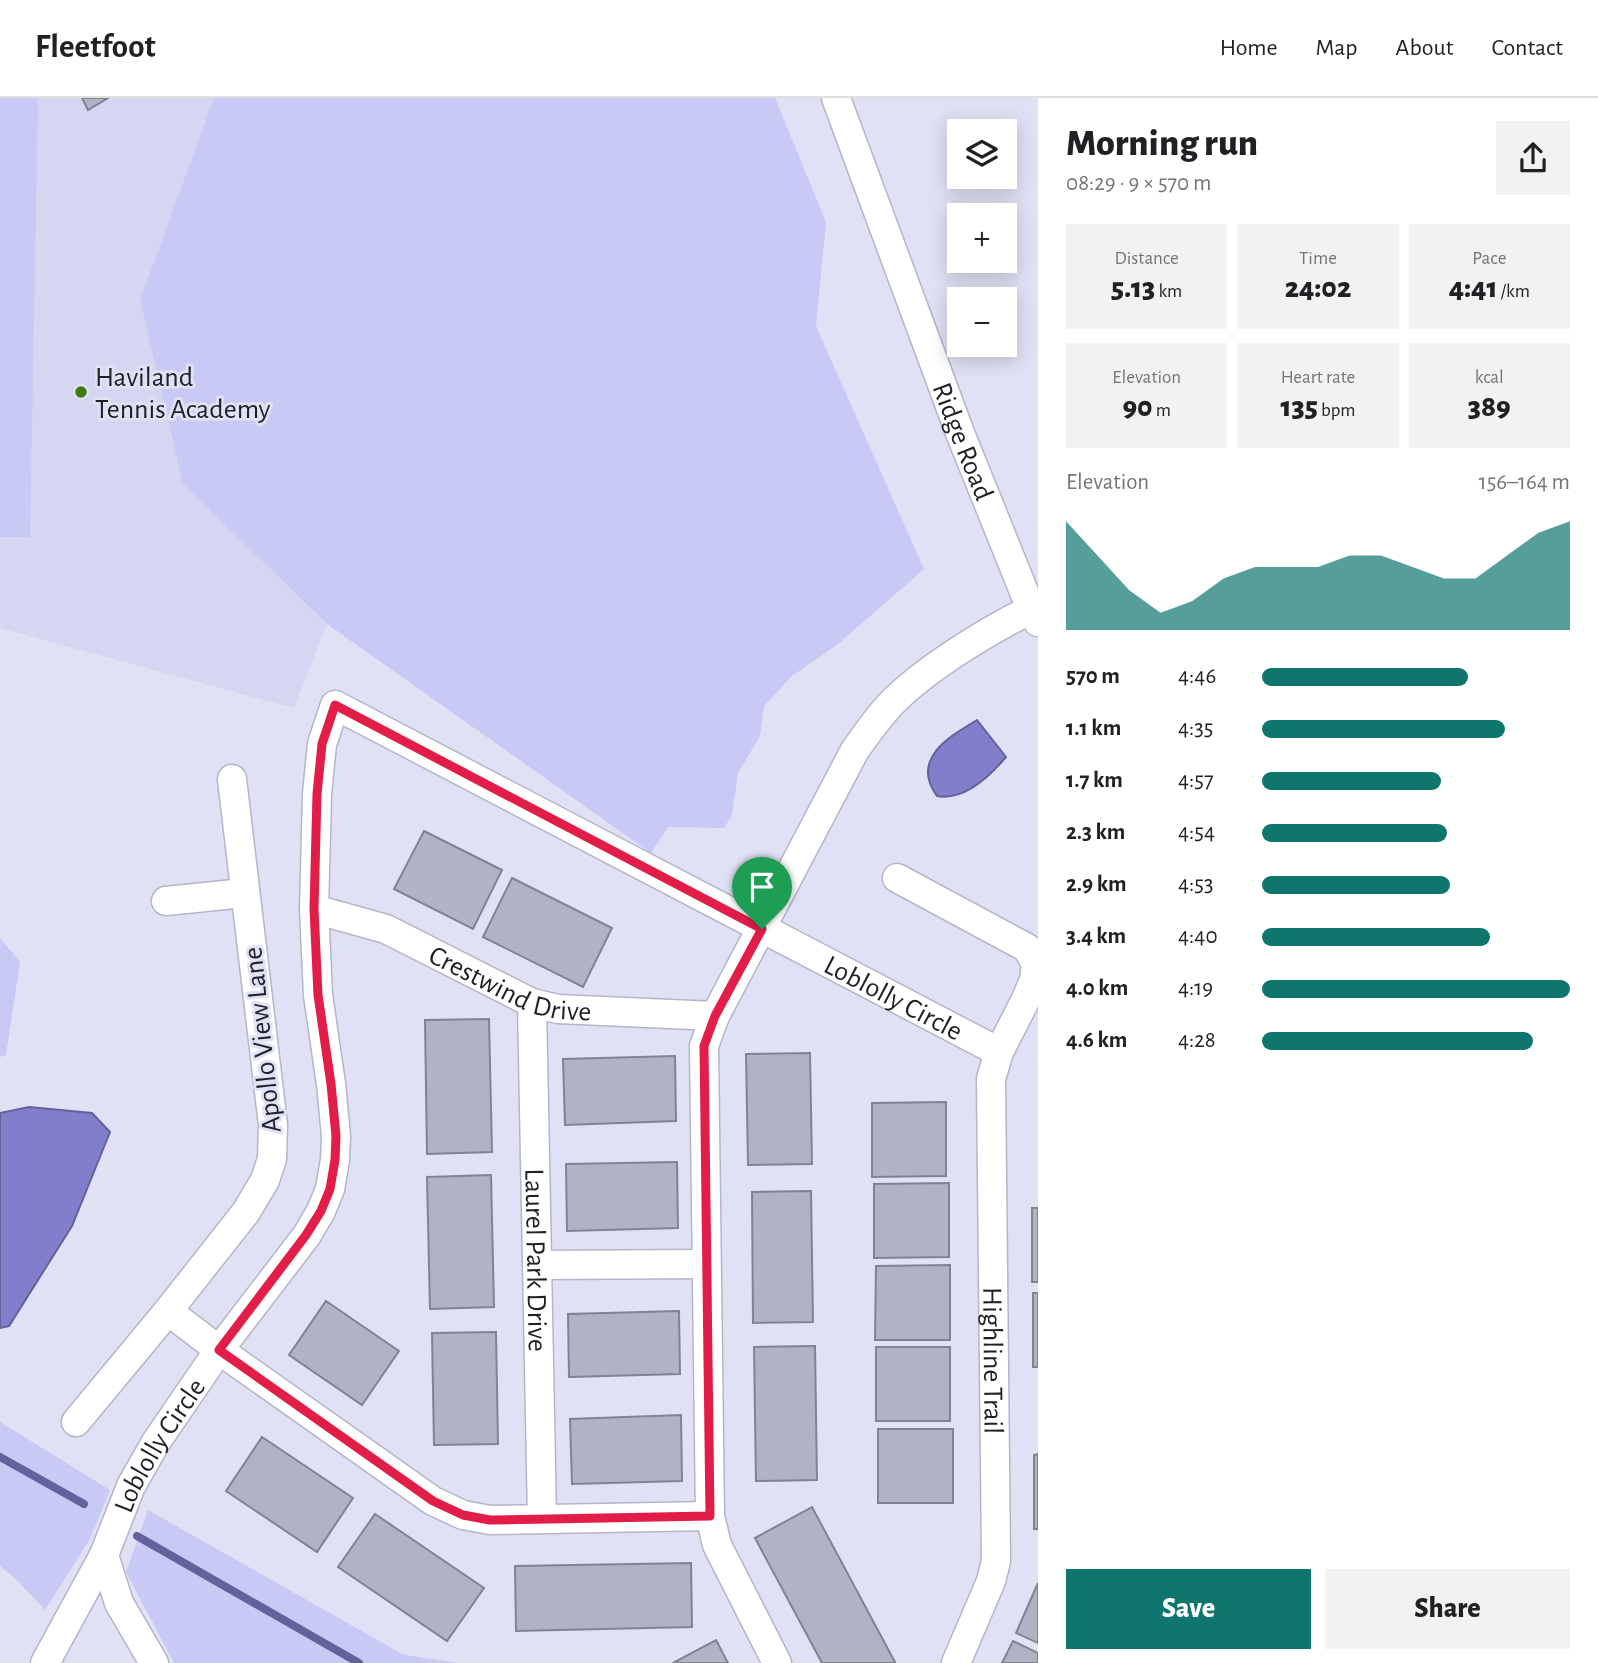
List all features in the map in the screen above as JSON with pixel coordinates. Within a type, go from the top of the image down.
[{"type":"street","name":"Ridge Road","points":[[836,98],[955,420],[1036,612]]},
{"type":"street","points":[[777,1663],[717,1545],[710,1516],[704,1046],[715,1016],[855,750],[878,718],[900,695],[930,671],[1036,612]]},
{"type":"street","name":"Loblolly Circle","points":[[45,1663],[104,1555],[131,1486],[150,1451],[219,1350],[306,1235],[321,1211],[330,1189],[336,1136],[318,995],[314,909],[317,794],[322,744],[335,705],[999,1052]]},
{"type":"street","name":"Apollo View Lane","points":[[76,1422],[246,1212],[265,1180],[272,1159],[273,1125],[232,779]]},
{"type":"street","name":"Highline Trail","points":[[897,878],[1027,948],[1036,964],[1034,979],[999,1052],[991,1079],[996,1561],[991,1581],[956,1663]]},
{"type":"street","points":[[166,901],[244,892]]},
{"type":"street","name":"Crestwind Drive","points":[[314,909],[386,929],[532,1003],[558,1009],[715,1016]]},
{"type":"street","name":"Laurel Park Drive","points":[[532,1003],[542,1519]]},
{"type":"street","points":[[537,1265],[705,1264]]},
{"type":"street","points":[[168,1311],[433,1501],[463,1515],[490,1520],[710,1516]]},
{"type":"street","points":[[104,1555],[119,1603],[154,1663]]},
{"type":"shaded area","name":"Haviland Tennis Academy","points":[[0,98],[214,98],[140,300],[183,484],[327,624],[294,708],[0,628]]},
{"type":"shaded area","points":[[0,98],[38,98],[30,537],[0,537]]},
{"type":"shaded area","points":[[214,98],[775,98],[826,222],[816,326],[924,569],[838,644],[792,676],[764,706],[760,736],[738,773],[732,815],[724,828],[668,827],[651,853],[327,624],[183,484],[140,300]]},
{"type":"shaded area","points":[[977,720],[1006,757],[976,786],[957,795],[937,796],[930,783],[930,760],[945,742]]},
{"type":"shaded area","points":[[0,938],[20,962],[6,1055],[0,1057]]},
{"type":"shaded area","points":[[29,1107],[92,1113],[110,1132],[72,1226],[9,1326],[0,1328],[0,1113]]},
{"type":"shaded area","points":[[0,1422],[110,1490],[90,1539],[45,1610],[0,1566]]},
{"type":"shaded area","points":[[148,1510],[404,1655],[459,1663],[174,1663],[126,1572]]},
{"type":"building","points":[[82,98],[108,98],[88,110]]},
{"type":"building","points":[[424,831],[502,870],[473,929],[394,889]]},
{"type":"building","points":[[512,878],[612,928],[583,987],[483,937]]},
{"type":"building","points":[[489,1019],[492,1152],[427,1154],[425,1020]]},
{"type":"building","points":[[810,1053],[812,1164],[748,1165],[746,1054]]},
{"type":"building","points":[[675,1056],[676,1121],[565,1125],[563,1059]]},
{"type":"building","points":[[946,1102],[946,1176],[872,1177],[872,1103]]},
{"type":"building","points":[[677,1162],[678,1228],[567,1231],[566,1164]]},
{"type":"building","points":[[491,1175],[494,1307],[430,1309],[427,1177]]},
{"type":"building","points":[[949,1183],[949,1257],[874,1258],[874,1184]]},
{"type":"building","points":[[811,1191],[813,1322],[753,1323],[752,1192]]},
{"type":"building","points":[[1032,1208],[1038,1208],[1038,1282],[1032,1282]]},
{"type":"building","points":[[950,1265],[950,1340],[875,1340],[876,1266]]},
{"type":"building","points":[[1033,1293],[1038,1293],[1038,1367],[1033,1367]]},
{"type":"building","points":[[326,1301],[399,1351],[362,1405],[289,1355]]},
{"type":"building","points":[[679,1311],[680,1374],[569,1377],[568,1314]]},
{"type":"building","points":[[496,1332],[498,1444],[434,1445],[432,1333]]},
{"type":"building","points":[[815,1346],[817,1480],[756,1481],[754,1347]]},
{"type":"building","points":[[876,1347],[950,1347],[950,1421],[876,1421]]},
{"type":"building","points":[[681,1415],[682,1481],[572,1484],[570,1419]]},
{"type":"building","points":[[878,1429],[953,1429],[953,1503],[878,1503]]},
{"type":"building","points":[[262,1437],[353,1498],[317,1552],[226,1491]]},
{"type":"building","points":[[1038,1454],[1038,1529],[1034,1529],[1034,1455]]},
{"type":"building","points":[[812,1507],[895,1662],[822,1663],[755,1538]]},
{"type":"building","points":[[375,1514],[484,1588],[447,1641],[338,1567]]},
{"type":"building","points":[[691,1563],[692,1627],[516,1631],[515,1566]]},
{"type":"building","points":[[1038,1583],[1038,1643],[1016,1633]]},
{"type":"building","points":[[716,1640],[728,1663],[673,1663]]},
{"type":"building","points":[[1013,1641],[1038,1653],[1038,1663],[1002,1663]]},
{"type":"waterway","points":[[0,1457],[84,1504]]},
{"type":"waterway","points":[[137,1536],[359,1663]]},
{"type":"place","name":"Haviland Tennis Academy","points":[[81,392]]},
{"type":"route","points":[[335,705],[762,929],[715,1016],[704,1046],[710,1516],[490,1520],[463,1515],[433,1501],[219,1350],[306,1235],[321,1211],[330,1189],[336,1136],[318,995],[314,909],[317,794],[322,744],[335,705]]}]
